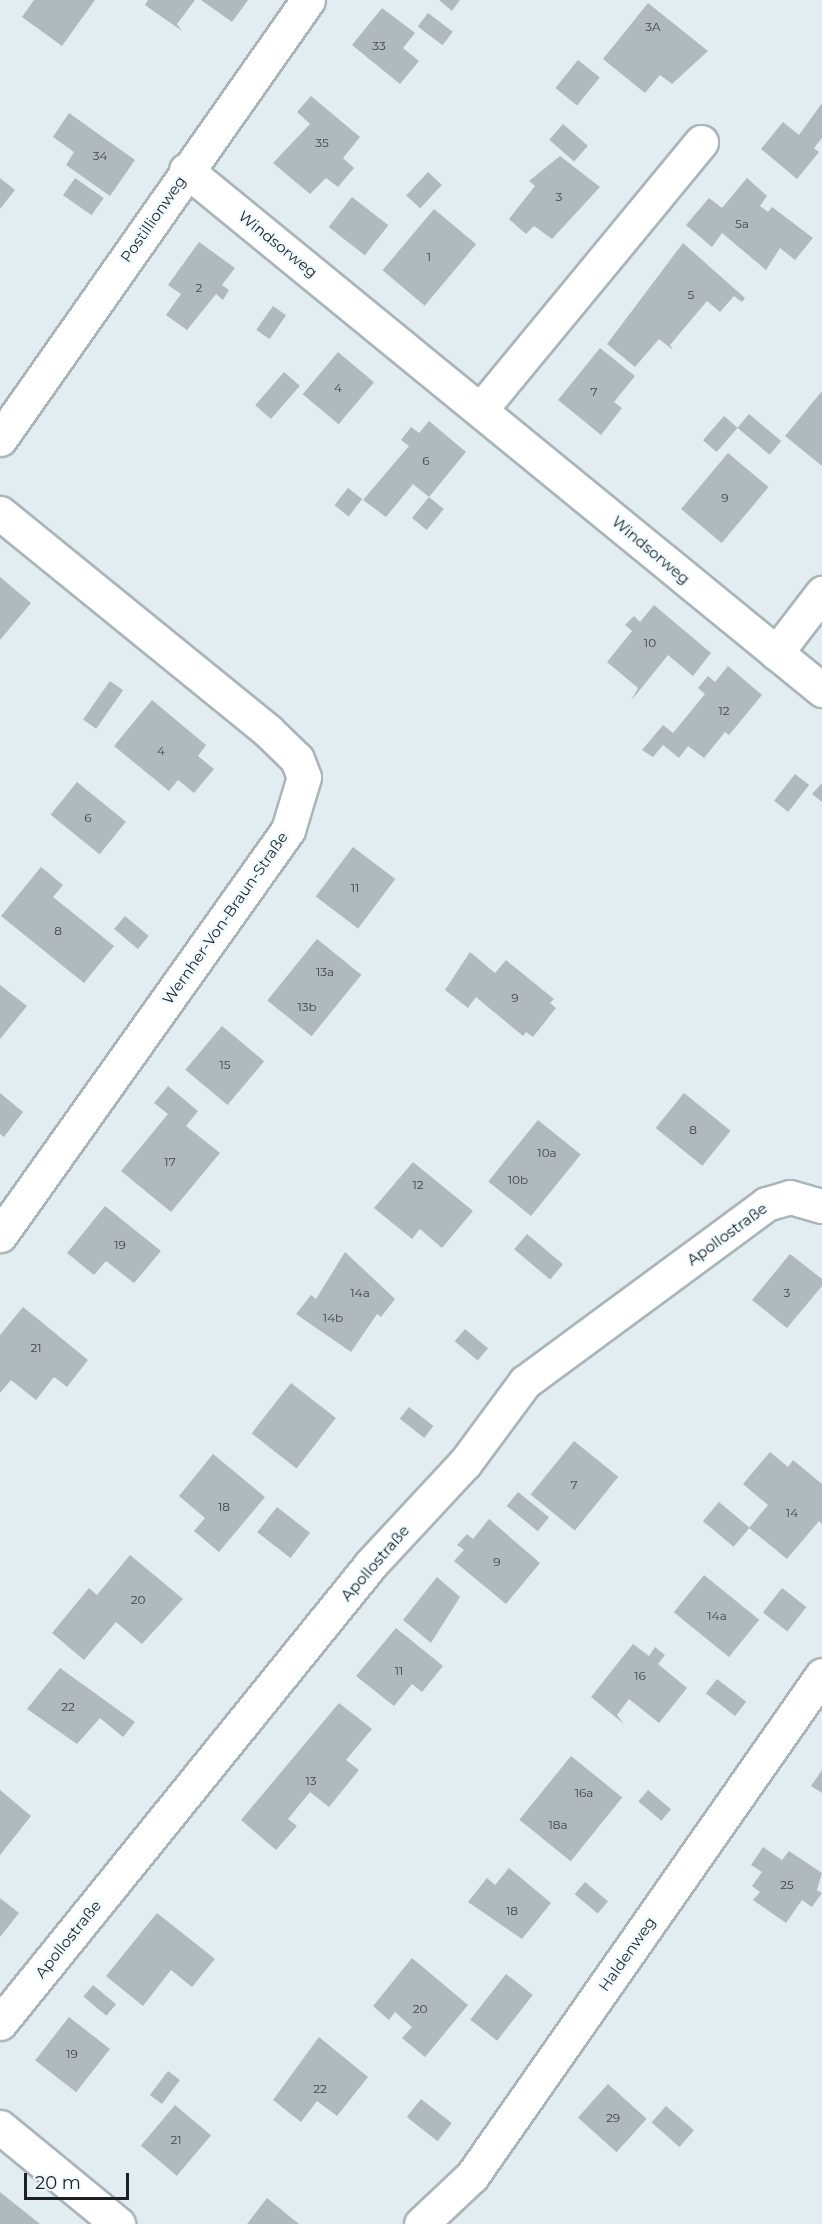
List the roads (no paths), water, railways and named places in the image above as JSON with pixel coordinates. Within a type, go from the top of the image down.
[{"type":"street","name":"Postillionweg","points":[[0,439],[186,170],[308,0]]},
{"type":"street","points":[[481,409],[701,142]]},
{"type":"street","name":"Windsorweg","points":[[186,170],[822,690]]},
{"type":"street","name":"Wernher-Von-Braun-Straße","points":[[0,513],[268,731],[297,759],[304,777],[288,830],[0,1235]]},
{"type":"street","points":[[776,653],[822,593]]},
{"type":"street","name":"Apollostraße","points":[[0,2023],[371,1564],[465,1463],[525,1382],[766,1204],[790,1197],[822,1206]]},
{"type":"street","name":"Haldenweg","points":[[421,2224],[472,2176],[822,1675]]},
{"type":"street","points":[[0,2127],[118,2224]]}]
